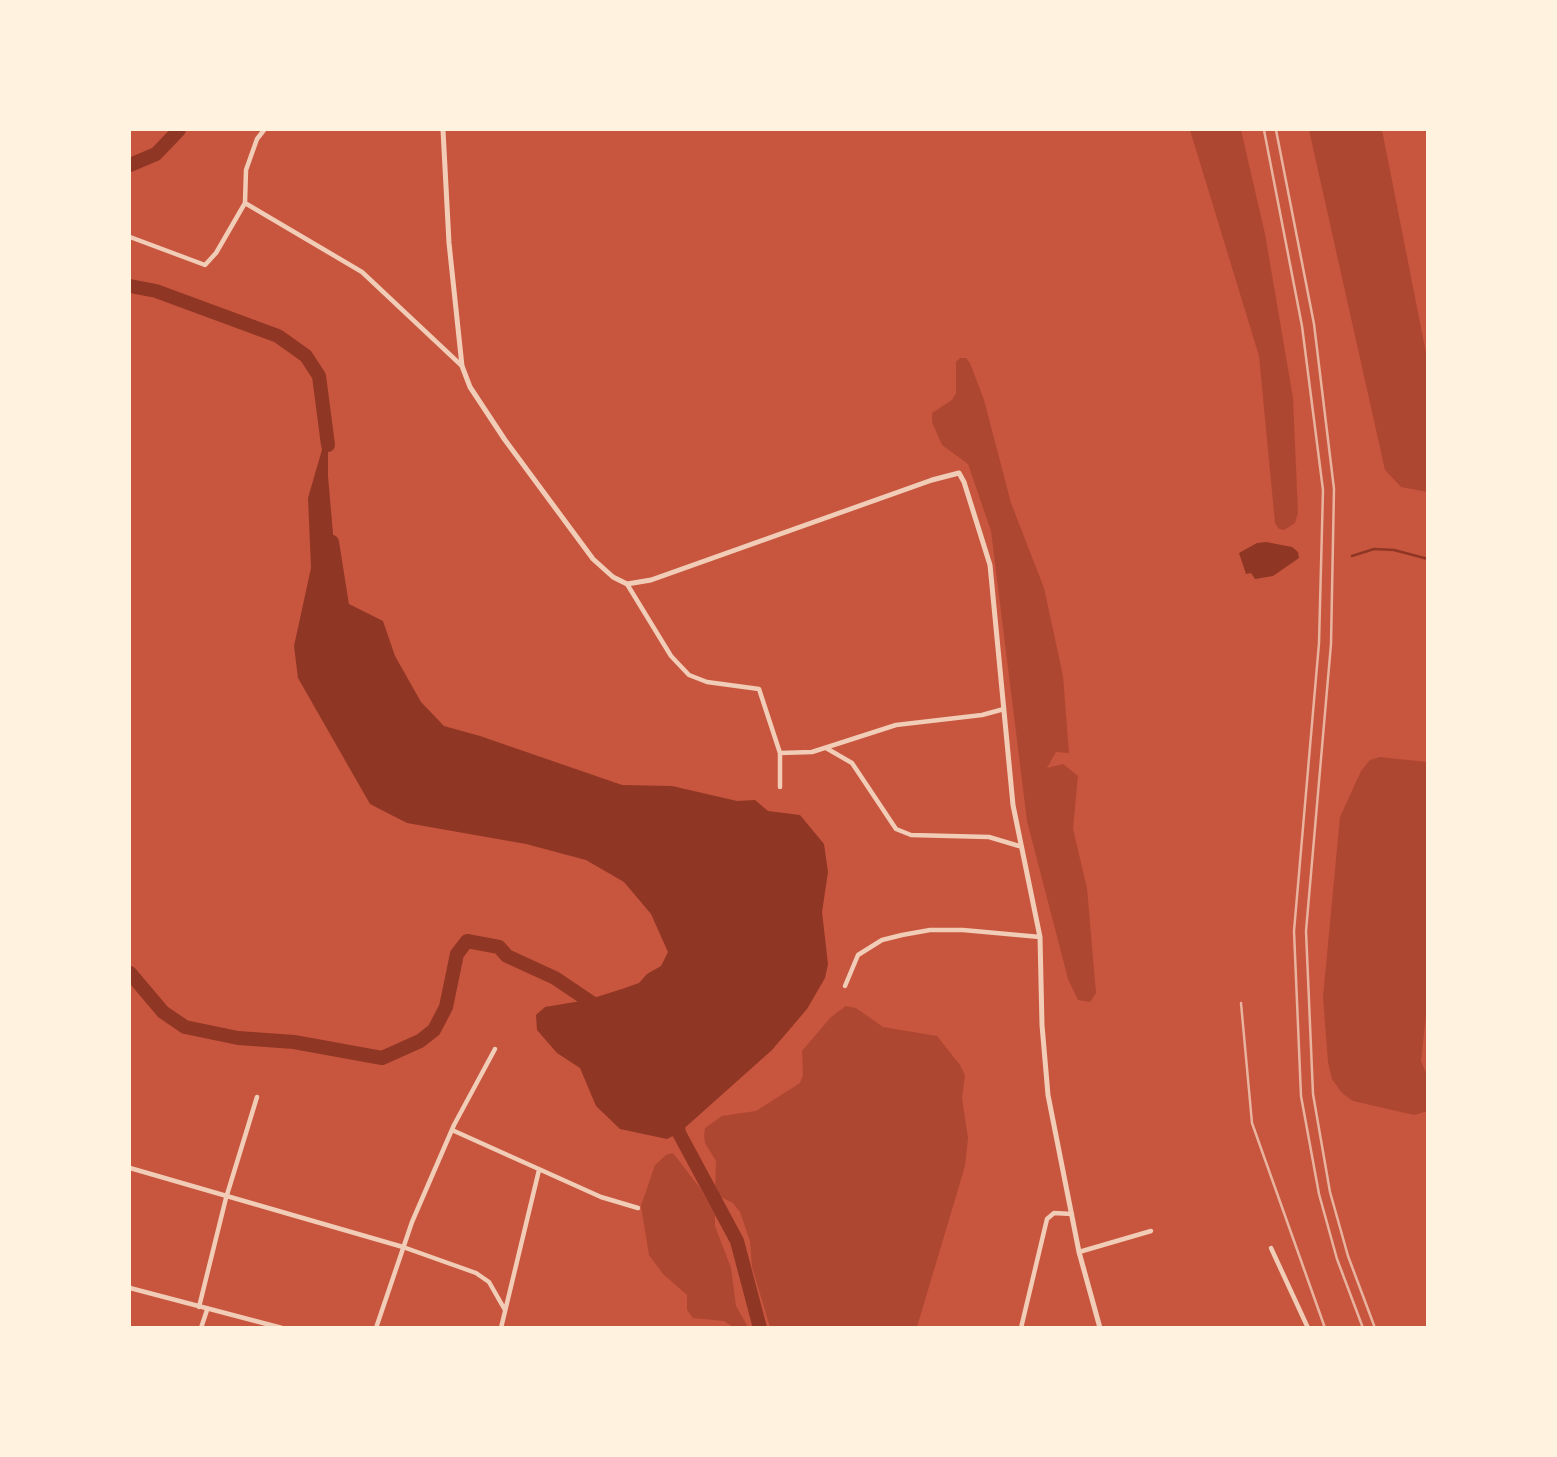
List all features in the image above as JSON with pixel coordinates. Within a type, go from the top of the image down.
[{"type":"street","points":[[130,237],[205,265],[216,253],[245,203],[246,170],[257,139],[264,130]]},
{"type":"street","points":[[443,130],[449,243],[461,366],[470,387],[505,440],[593,559],[613,577],[627,584],[671,656],[690,675],[707,682],[759,690],[780,753],[780,787]]},
{"type":"street","points":[[245,203],[362,272],[461,366]]},
{"type":"street","points":[[627,584],[671,574],[915,486],[959,474],[975,509],[990,565],[1019,846],[1040,937],[1044,1058],[1054,1129],[1079,1252],[1100,1328]]},
{"type":"street","points":[[780,753],[798,754],[826,748],[896,725],[982,715],[1004,709]]},
{"type":"street","points":[[826,748],[852,763],[896,829],[911,835],[989,837],[1019,846]]},
{"type":"street","points":[[845,986],[858,955],[882,940],[902,934],[930,930],[963,930],[1040,937]]},
{"type":"street","points":[[376,1328],[403,1247],[452,1130],[495,1049]]},
{"type":"street","points":[[199,1307],[226,1198],[257,1097]]},
{"type":"street","points":[[452,1130],[609,1200],[638,1208]]},
{"type":"street","points":[[130,1168],[226,1198],[403,1247],[484,1277],[505,1310]]},
{"type":"street","points":[[501,1328],[540,1170]]},
{"type":"street","points":[[1021,1328],[1046,1219],[1054,1213],[1072,1214]]},
{"type":"street","points":[[1079,1252],[1151,1231]]},
{"type":"street","points":[[1271,1248],[1308,1328]]},
{"type":"street","points":[[130,1288],[282,1328]]},
{"type":"street","points":[[201,1328],[207,1310]]},
{"type":"shaded area","points":[[1190,130],[1241,130],[1265,234],[1293,398],[1298,513],[1295,523],[1284,530],[1279,529],[1275,523],[1259,356]]},
{"type":"shaded area","points":[[1309,130],[1382,130],[1427,358],[1427,492],[1401,487],[1385,470]]},
{"type":"shaded area","points":[[960,358],[966,358],[970,363],[984,400],[1011,503],[1044,588],[1063,676],[1069,753],[1056,752],[1047,768],[1063,764],[1078,776],[1073,829],[1087,888],[1096,993],[1090,1002],[1078,1000],[1068,979],[1027,821],[991,531],[968,464],[942,445],[932,422],[932,413],[952,400],[956,393],[956,362]]},
{"type":"shaded area","points":[[328,429],[328,476],[337,580],[347,603],[383,621],[395,656],[421,702],[444,726],[622,785],[672,786],[737,801],[755,800],[768,811],[800,815],[824,844],[828,872],[822,912],[828,964],[825,978],[807,1009],[772,1050],[679,1133],[667,1139],[620,1129],[596,1106],[580,1068],[557,1053],[537,1030],[536,1015],[545,1007],[587,1000],[639,983],[647,974],[661,966],[668,952],[651,914],[624,882],[586,860],[526,844],[407,823],[370,804],[298,678],[294,646],[311,568],[308,498]]},
{"type":"shaded area","points":[[1257,543],[1292,547],[1298,552],[1299,558],[1273,576],[1255,579],[1251,573],[1246,574],[1239,553]]},
{"type":"shaded area","points":[[1380,757],[1427,762],[1428,997],[1421,1061],[1427,1075],[1428,1111],[1414,1115],[1353,1101],[1342,1093],[1332,1079],[1328,1062],[1323,997],[1340,817],[1361,771],[1370,760]]},
{"type":"shaded area","points":[[846,1006],[856,1008],[883,1027],[937,1036],[960,1065],[965,1075],[962,1098],[968,1138],[965,1166],[917,1327],[770,1327],[752,1267],[750,1241],[740,1212],[733,1203],[715,1194],[716,1161],[705,1143],[705,1128],[722,1116],[756,1111],[800,1083],[803,1075],[802,1051],[831,1017]]},
{"type":"shaded area","points":[[673,1153],[700,1188],[715,1215],[715,1226],[731,1268],[736,1306],[748,1327],[733,1327],[724,1321],[693,1318],[687,1310],[687,1295],[663,1274],[649,1255],[641,1206],[655,1165],[666,1155]]},
{"type":"waterway","points":[[130,165],[156,154],[179,130]]},
{"type":"waterway","points":[[130,286],[156,291],[278,336],[306,356],[319,376],[328,445]]},
{"type":"waterway","points":[[332,542],[342,605]]},
{"type":"waterway","points":[[1352,556],[1374,549],[1394,550],[1428,559]]},
{"type":"waterway","points":[[130,973],[163,1012],[185,1027],[238,1038],[294,1042],[382,1058],[420,1041],[434,1030],[446,1007],[457,954],[467,941],[499,947],[507,956],[555,978],[601,1009]]},
{"type":"waterway","points":[[676,1116],[679,1133],[737,1241],[760,1328]]},
{"type":"railway","points":[[1264,130],[1302,326],[1323,490],[1319,643],[1294,931],[1301,1096],[1319,1194],[1337,1259],[1363,1328]]},
{"type":"railway","points":[[1276,130],[1314,324],[1334,489],[1331,644],[1306,931],[1313,1094],[1330,1192],[1348,1256],[1375,1328]]},
{"type":"railway","points":[[1241,1003],[1252,1123],[1325,1328]]}]
